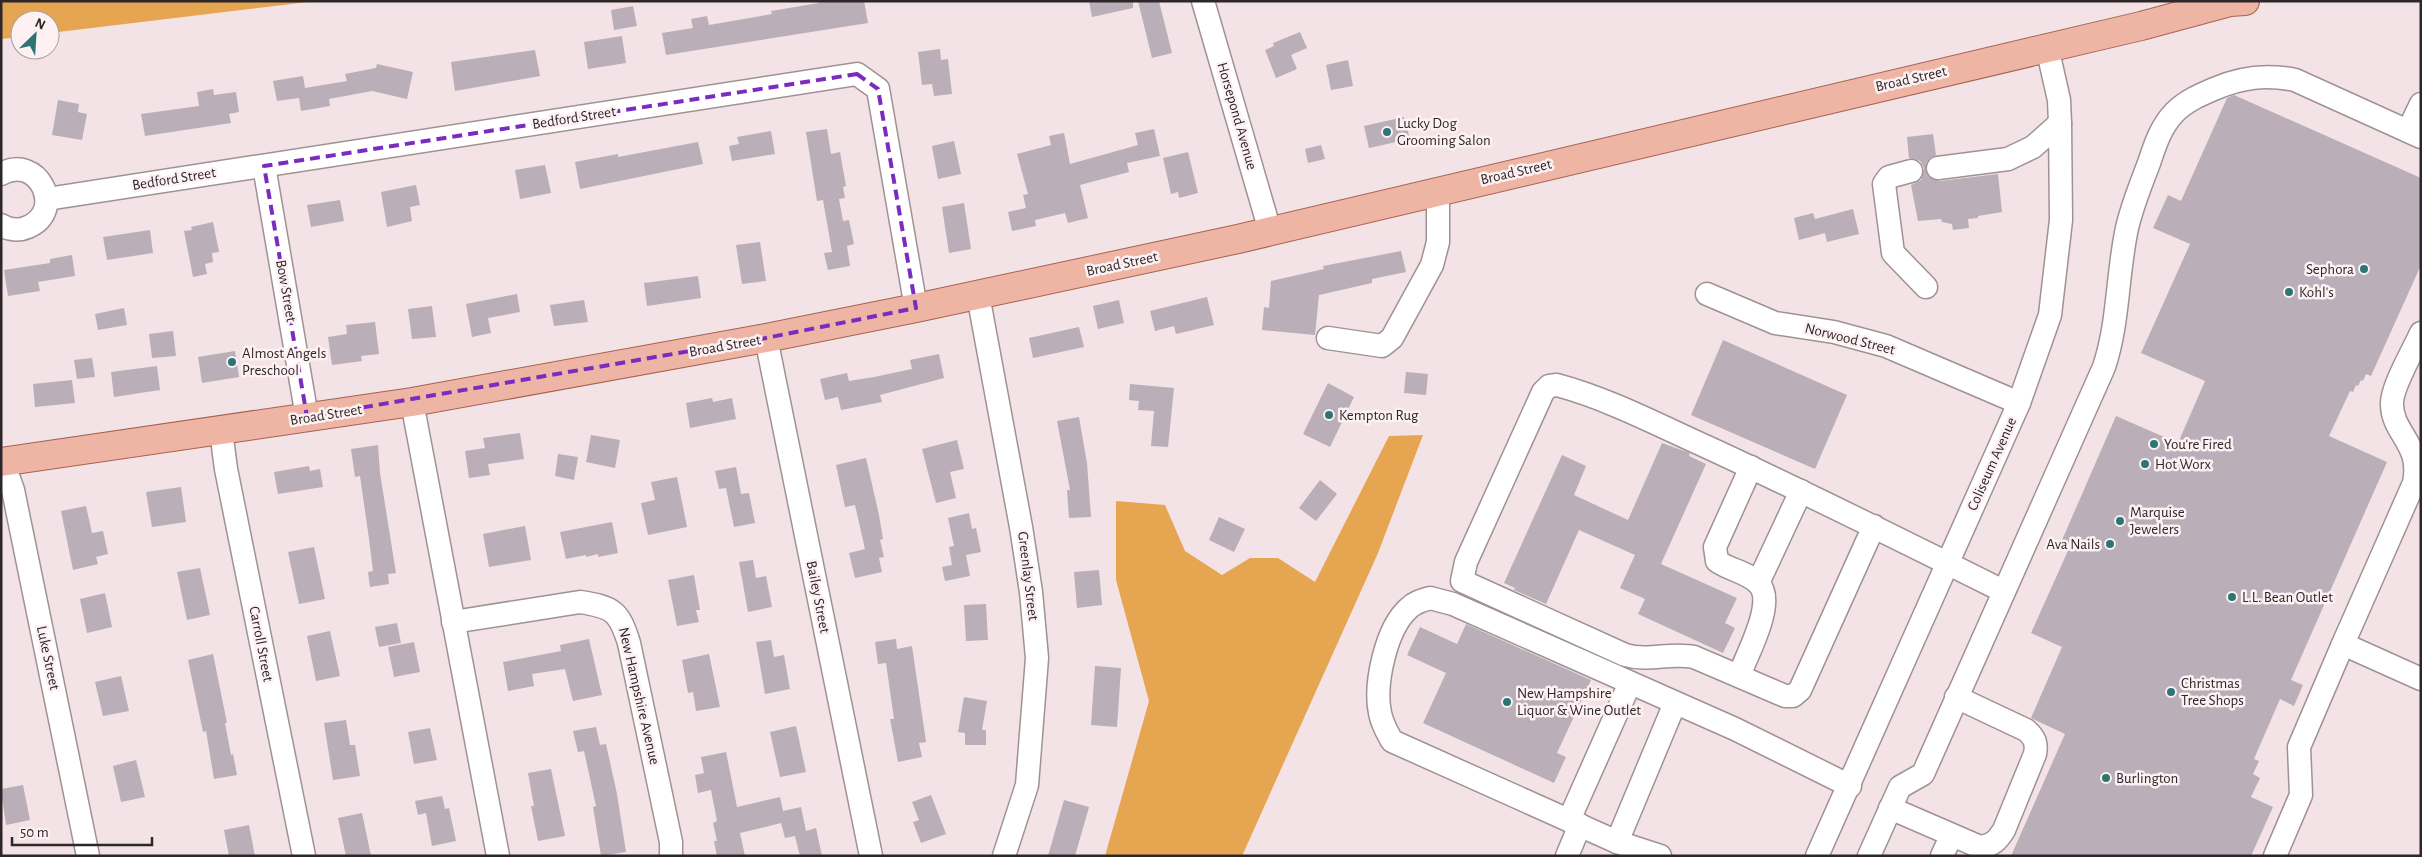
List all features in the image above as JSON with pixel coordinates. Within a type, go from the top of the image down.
[{"type":"main road","name":"Broad Street","points":[[2,462],[412,402],[766,338],[916,308],[1270,231],[2236,2]]},
{"type":"street","name":"Horsepond Avenue","points":[[1203,1],[1270,231]]},
{"type":"street","name":"Coliseum Avenue","points":[[1817,856],[1850,786],[2019,403],[2039,352],[2054,293],[2061,220],[2059,100],[2047,48]]},
{"type":"street","name":"Bedford Street","points":[[47,198],[857,74],[878,89],[916,308]]},
{"type":"street","points":[[1869,856],[1900,787],[1924,774],[2003,590],[2104,367],[2112,337],[2127,228],[2159,135],[2175,112],[2192,99],[2223,86],[2263,75],[2295,80],[2414,134],[2421,104]]},
{"type":"street","points":[[1938,168],[2008,159],[2034,147],[2060,123]]},
{"type":"street","name":"Bow Street","points":[[264,166],[306,417]]},
{"type":"street","points":[[1,174],[15,169],[33,174],[40,181],[47,198],[41,218],[33,224],[14,229],[1,225]]},
{"type":"street","points":[[1911,171],[1888,177],[1884,184],[1893,253],[1926,286]]},
{"type":"street","points":[[1328,338],[1382,346],[1392,338],[1432,265],[1438,242],[1438,191]]},
{"type":"street","name":"Norwood Street","points":[[1707,294],[1775,322],[1834,332],[1886,346],[2019,403]]},
{"type":"street","name":"Greenlay Street","points":[[978,295],[1022,527],[1031,592],[1037,658],[1027,785],[1004,856]]},
{"type":"street","points":[[2275,856],[2301,795],[2299,747],[2414,482],[2417,470],[2413,450],[2395,418],[2392,404],[2394,392],[2421,333]]},
{"type":"street","name":"Bailey Street","points":[[766,338],[871,856]]},
{"type":"street","points":[[1453,604],[1462,581],[1466,562],[1543,392],[1549,386],[1557,385],[1617,406],[1750,467],[2003,590]]},
{"type":"street","points":[[412,402],[498,856]]},
{"type":"street","name":"Carroll Street","points":[[221,431],[226,469],[304,856]]},
{"type":"street","name":"Luke Street","points":[[2,462],[13,490],[88,856]]},
{"type":"street","points":[[1739,676],[1764,612],[1764,593],[1758,583],[1723,565],[1714,555],[1715,546],[1750,467]]},
{"type":"street","points":[[1758,583],[1801,492]]},
{"type":"street","points":[[1462,581],[1625,656],[1644,660],[1680,654],[1694,657],[1785,696],[1793,696],[1800,690],[1874,526]]},
{"type":"street","points":[[1660,856],[1617,842],[1392,742],[1379,712],[1378,692],[1383,660],[1396,626],[1410,607],[1430,598],[1453,604],[1735,729],[1850,786]]},
{"type":"street","name":"New Hampshire Avenue","points":[[453,622],[580,602],[611,610],[622,622],[629,644],[672,856]]},
{"type":"street","points":[[2343,644],[2421,679]]},
{"type":"street","points":[[1567,856],[1574,823],[1630,683]]},
{"type":"street","points":[[1890,808],[1947,846],[1990,846],[1998,840],[2035,754],[2036,744],[2033,736],[2026,730],[1956,698]]},
{"type":"street","points":[[1617,842],[1675,703]]},
{"type":"highlighted area","points":[[857,74],[878,89],[916,308],[766,338],[307,417],[264,166]]},
{"type":"shaded area","points":[[1,1],[316,1],[60,32],[60,10],[10,10],[10,38],[1,39]]},
{"type":"shaded area","points":[[1423,435],[1378,553],[1242,856],[1105,856],[1149,701],[1116,580],[1116,501],[1165,505],[1185,551],[1222,575],[1250,558],[1278,558],[1315,582],[1389,436]]},
{"type":"building","points":[[818,1],[864,1],[868,23],[666,55],[662,33],[693,28],[691,19],[707,16],[709,25],[772,14],[771,11],[819,3]]},
{"type":"building","points":[[1089,1],[1133,1],[1133,8],[1092,17]]},
{"type":"building","points":[[1138,1],[1159,1],[1172,53],[1152,58]]},
{"type":"building","points":[[633,6],[637,26],[614,30],[611,10]]},
{"type":"building","points":[[1300,32],[1307,48],[1291,55],[1297,69],[1276,78],[1265,50],[1274,46],[1273,43]]},
{"type":"building","points":[[622,36],[626,63],[588,69],[584,42]]},
{"type":"building","points":[[940,49],[941,60],[948,59],[952,94],[934,96],[932,84],[922,85],[918,52]]},
{"type":"building","points":[[535,50],[540,76],[455,91],[451,62]]},
{"type":"building","points":[[1348,60],[1353,86],[1331,90],[1326,65]]},
{"type":"building","points":[[377,64],[413,72],[407,99],[372,91],[329,99],[330,106],[301,111],[299,98],[277,101],[273,81],[303,76],[305,88],[347,81],[345,74],[376,68]]},
{"type":"building","points":[[213,89],[214,95],[236,92],[239,112],[229,114],[231,123],[145,136],[141,114],[199,106],[197,92]]},
{"type":"building","points":[[2234,95],[2421,178],[2421,265],[2371,376],[2366,374],[2363,381],[2361,380],[2358,386],[2356,385],[2353,392],[2350,391],[2329,436],[2387,462],[2291,680],[2303,685],[2294,706],[2280,699],[2254,759],[2259,761],[2253,774],[2260,778],[2251,797],[2273,807],[2251,856],[2011,856],[2065,734],[2031,718],[2062,647],[2031,633],[2071,544],[2062,540],[2116,416],[2178,443],[2205,381],[2141,353],[2190,244],[2153,228],[2168,195],[2181,201],[2227,98]]},
{"type":"building","points":[[58,100],[79,104],[78,112],[87,114],[82,140],[52,135]]},
{"type":"building","name":"Lucky Dog Grooming Salon","points":[[1404,117],[1410,139],[1369,148],[1364,126]]},
{"type":"building","points":[[827,129],[831,154],[840,152],[846,186],[843,187],[845,198],[839,199],[843,221],[849,220],[854,244],[847,246],[850,266],[828,270],[824,253],[832,252],[823,200],[817,201],[806,132]]},
{"type":"building","points":[[1154,129],[1160,156],[1127,163],[1129,172],[1080,185],[1088,218],[1068,223],[1065,213],[1035,220],[1036,226],[1012,231],[1008,212],[1026,208],[1023,195],[1028,194],[1017,154],[1051,145],[1049,136],[1064,133],[1070,164],[1138,145],[1135,133]]},
{"type":"building","points":[[771,131],[775,154],[732,161],[729,146],[739,144],[737,137]]},
{"type":"building","points":[[1933,134],[1936,155],[1926,163],[1928,176],[1940,181],[1998,174],[2002,212],[1968,219],[1969,228],[1953,230],[1952,224],[1942,222],[1941,219],[1918,221],[1911,185],[1921,180],[1924,168],[1920,161],[1909,158],[1907,137]]},
{"type":"building","points":[[954,141],[961,174],[938,179],[932,146]]},
{"type":"building","points":[[698,142],[703,164],[580,189],[575,162],[618,154],[618,157]]},
{"type":"building","points":[[1321,145],[1325,159],[1308,163],[1305,149]]},
{"type":"building","points":[[1188,152],[1198,193],[1179,198],[1178,192],[1171,194],[1163,158]]},
{"type":"building","points":[[545,165],[551,193],[520,199],[515,170]]},
{"type":"building","points":[[416,185],[420,205],[410,207],[412,221],[387,227],[381,192]]},
{"type":"building","points":[[340,200],[344,221],[311,227],[307,205]]},
{"type":"building","points":[[964,203],[971,249],[949,253],[942,207]]},
{"type":"building","points":[[1853,209],[1859,234],[1827,242],[1825,233],[1799,240],[1794,218],[1813,213],[1815,219]]},
{"type":"building","points":[[213,222],[219,252],[212,253],[213,262],[205,264],[207,274],[193,277],[184,231],[192,230],[191,227]]},
{"type":"building","points":[[150,230],[153,253],[107,260],[103,237]]},
{"type":"building","points":[[760,242],[766,281],[742,284],[736,245]]},
{"type":"building","points":[[1401,251],[1406,272],[1372,279],[1372,283],[1319,295],[1315,335],[1262,330],[1264,307],[1269,308],[1271,281],[1324,269],[1323,266]]},
{"type":"building","points":[[72,255],[75,276],[38,282],[40,291],[8,296],[4,270],[50,263],[50,259]]},
{"type":"building","points":[[698,276],[701,298],[647,306],[644,283]]},
{"type":"building","points":[[517,294],[520,312],[488,318],[491,333],[472,337],[466,304]]},
{"type":"building","points":[[1207,297],[1214,325],[1176,334],[1174,326],[1155,331],[1150,311]]},
{"type":"building","points":[[584,300],[588,322],[554,326],[550,305]]},
{"type":"building","points":[[1119,300],[1124,323],[1098,329],[1093,306]]},
{"type":"building","points":[[432,306],[436,337],[412,339],[408,309]]},
{"type":"building","points":[[124,308],[127,325],[98,330],[95,314]]},
{"type":"building","points":[[375,322],[379,354],[361,356],[362,361],[332,365],[328,337],[347,334],[346,325]]},
{"type":"building","points":[[1079,327],[1084,347],[1033,358],[1029,338]]},
{"type":"building","points":[[173,331],[176,356],[152,358],[149,334]]},
{"type":"building","points":[[1723,340],[1847,395],[1815,469],[1691,415]]},
{"type":"building","points":[[235,351],[239,377],[202,383],[198,357]]},
{"type":"building","points":[[939,354],[944,378],[880,395],[882,402],[841,410],[838,397],[825,400],[820,379],[847,373],[849,381],[874,377],[912,369],[910,360]]},
{"type":"building","points":[[92,358],[95,377],[77,379],[74,360]]},
{"type":"building","points":[[157,366],[160,390],[114,397],[111,372]]},
{"type":"building","points":[[1406,372],[1428,374],[1426,395],[1404,393]]},
{"type":"building","points":[[72,380],[75,403],[35,407],[33,384]]},
{"type":"building","name":"Kempton Rug","points":[[1328,383],[1354,397],[1330,447],[1303,434]]},
{"type":"building","points":[[1130,384],[1174,388],[1168,447],[1151,446],[1154,411],[1138,410],[1139,401],[1129,400]]},
{"type":"building","points":[[712,398],[713,402],[732,398],[736,419],[690,428],[686,403]]},
{"type":"building","points":[[1079,417],[1087,463],[1091,517],[1069,518],[1067,490],[1070,490],[1057,421]]},
{"type":"building","points":[[520,433],[524,459],[488,464],[490,475],[469,478],[465,451],[485,448],[483,438]]},
{"type":"building","points":[[591,435],[620,440],[615,468],[586,462]]},
{"type":"building","points":[[957,440],[964,469],[950,472],[956,498],[936,503],[922,449]]},
{"type":"building","points":[[1662,443],[1690,453],[1689,456],[1706,464],[1661,564],[1737,598],[1725,623],[1735,628],[1723,653],[1638,614],[1645,599],[1620,588],[1635,555],[1579,530],[1546,604],[1514,590],[1515,588],[1504,583],[1562,455],[1586,466],[1574,495],[1628,520]]},
{"type":"building","points":[[378,445],[380,473],[396,573],[388,574],[389,584],[370,587],[368,572],[373,571],[369,539],[360,476],[355,477],[351,449]]},
{"type":"building","points":[[558,454],[578,457],[574,480],[555,476]]},
{"type":"building","points":[[866,458],[879,515],[883,539],[880,540],[884,557],[879,558],[882,572],[855,578],[849,553],[865,549],[855,505],[845,507],[836,465]]},
{"type":"building","points":[[309,466],[310,471],[320,469],[323,487],[278,494],[274,472]]},
{"type":"building","points":[[736,467],[741,494],[749,493],[755,523],[734,527],[726,488],[719,489],[715,471]]},
{"type":"building","points":[[677,477],[687,527],[648,535],[641,503],[655,500],[651,482]]},
{"type":"building","points":[[1320,480],[1337,494],[1316,521],[1299,508]]},
{"type":"building","points":[[181,487],[186,522],[152,527],[146,492]]},
{"type":"building","points":[[86,506],[92,533],[103,531],[108,554],[96,557],[98,564],[73,570],[61,511]]},
{"type":"building","points":[[969,513],[972,529],[976,528],[981,552],[966,555],[970,576],[945,581],[942,567],[952,565],[949,547],[954,546],[948,518]]},
{"type":"building","points":[[1219,517],[1245,529],[1234,552],[1209,540]]},
{"type":"building","points":[[612,522],[618,553],[598,557],[598,554],[586,557],[586,555],[566,559],[560,532]]},
{"type":"building","points":[[525,526],[531,560],[489,567],[483,534]]},
{"type":"building","points":[[314,547],[325,599],[299,604],[288,552]]},
{"type":"building","points":[[753,560],[756,578],[766,576],[772,607],[748,612],[739,562]]},
{"type":"building","points":[[200,568],[210,615],[187,620],[177,572]]},
{"type":"building","points":[[1099,570],[1102,605],[1077,608],[1074,572]]},
{"type":"building","points":[[694,575],[700,610],[696,610],[699,622],[677,626],[668,580]]},
{"type":"building","points":[[105,593],[112,627],[87,633],[80,599]]},
{"type":"building","points":[[986,604],[988,640],[966,641],[964,605]]},
{"type":"building","points":[[397,623],[401,643],[379,647],[375,627]]},
{"type":"building","name":"New Hampshire Liquor & Wine Outlet","points":[[1466,624],[1591,680],[1557,753],[1566,757],[1554,783],[1423,723],[1446,673],[1407,655],[1420,627],[1457,644]]},
{"type":"building","points":[[330,631],[340,676],[316,681],[307,636]]},
{"type":"building","points":[[589,639],[602,695],[573,701],[565,669],[532,674],[534,686],[508,691],[503,662],[561,651],[560,645]]},
{"type":"building","points":[[896,639],[897,649],[912,646],[926,742],[919,743],[922,757],[898,762],[890,719],[894,719],[886,663],[878,664],[875,642]]},
{"type":"building","points":[[771,640],[774,657],[784,655],[790,689],[765,694],[756,642]]},
{"type":"building","points":[[414,642],[420,672],[394,677],[388,647]]},
{"type":"building","points":[[213,654],[227,723],[225,723],[231,755],[233,754],[237,775],[214,779],[206,731],[203,732],[188,660]]},
{"type":"building","points":[[709,654],[720,707],[696,711],[693,692],[688,693],[682,660]]},
{"type":"building","points":[[1095,666],[1121,668],[1117,727],[1091,725]]},
{"type":"building","points":[[121,676],[129,711],[103,716],[95,682]]},
{"type":"building","points":[[964,697],[987,701],[982,730],[986,730],[986,745],[965,745],[965,733],[958,732]]},
{"type":"building","points":[[346,720],[350,745],[355,745],[360,776],[333,780],[324,723]]},
{"type":"building","points":[[796,726],[806,772],[780,777],[770,732]]},
{"type":"building","points":[[596,727],[600,745],[606,744],[617,794],[626,852],[601,856],[593,807],[596,806],[584,751],[578,752],[573,731]]},
{"type":"building","points":[[430,728],[437,760],[414,764],[408,732]]},
{"type":"building","points":[[726,752],[737,807],[780,797],[783,811],[801,807],[806,831],[816,828],[822,856],[800,856],[795,836],[785,838],[781,823],[740,833],[745,856],[717,856],[714,841],[717,841],[713,823],[717,821],[711,790],[698,793],[695,775],[704,773],[701,757]]},
{"type":"building","points":[[136,760],[145,797],[121,802],[113,766]]},
{"type":"building","points":[[551,769],[565,836],[538,841],[531,806],[534,806],[528,773]]},
{"type":"building","points":[[23,785],[30,820],[6,825],[1,789]]},
{"type":"building","points":[[931,795],[946,834],[921,843],[913,822],[919,820],[912,802]]},
{"type":"building","points":[[442,796],[445,809],[449,808],[456,841],[432,846],[426,813],[418,815],[415,801]]},
{"type":"building","points":[[1064,800],[1089,807],[1075,856],[1048,856]]},
{"type":"building","points":[[362,813],[371,856],[346,856],[338,818]]},
{"type":"building","points":[[249,825],[255,856],[229,856],[224,830]]},
{"type":"place","name":"Lucky Dog Grooming Salon","points":[[1387,132]]},
{"type":"place","name":"Sephora","points":[[2364,269]]},
{"type":"place","name":"Kohl's","points":[[2289,292]]},
{"type":"place","name":"Almost Angels Preschool","points":[[232,362]]},
{"type":"place","name":"Kempton Rug","points":[[1329,415]]},
{"type":"place","name":"You're Fired","points":[[2154,444]]},
{"type":"place","name":"Hot Worx","points":[[2145,464]]},
{"type":"place","name":"Marquise Jewelers","points":[[2120,521]]},
{"type":"place","name":"Ava Nails","points":[[2110,544]]},
{"type":"place","name":"L.L. Bean Outlet","points":[[2232,597]]},
{"type":"place","name":"Christmas Tree Shops","points":[[2171,692]]},
{"type":"place","name":"New Hampshire Liquor & Wine Outlet","points":[[1507,702]]},
{"type":"place","name":"Burlington","points":[[2106,778]]}]
